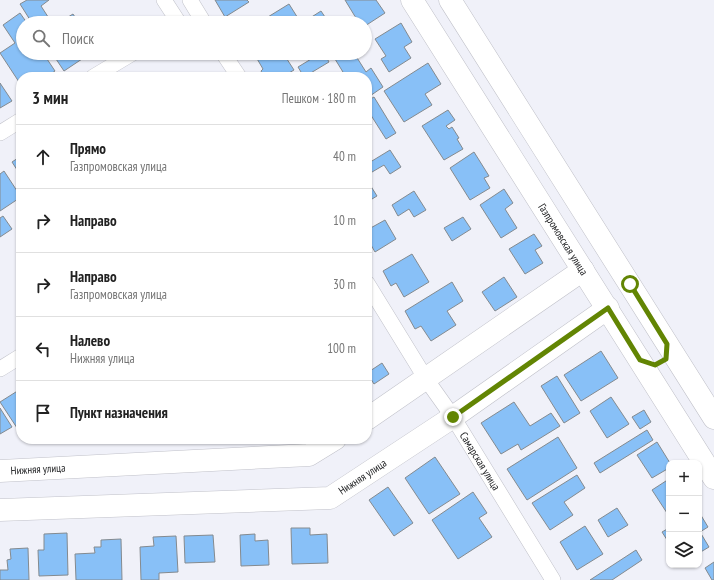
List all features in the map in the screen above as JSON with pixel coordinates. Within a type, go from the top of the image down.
[{"type":"street","points":[[164,0],[174,16]]},
{"type":"street","name":"Газпромовская улица","points":[[412,0],[714,478]]},
{"type":"street","points":[[450,0],[714,418]]},
{"type":"street","points":[[101,72],[121,60]]},
{"type":"street","points":[[228,60],[236,72]]},
{"type":"street","points":[[0,133],[16,123]]},
{"type":"street","points":[[548,214],[553,200],[563,195],[576,200]]},
{"type":"street","points":[[372,416],[583,270]]},
{"type":"street","name":"Самарская улица","points":[[372,291],[426,379],[453,417],[552,580]]},
{"type":"street","name":"Нижняя улица","points":[[0,510],[330,498],[453,417],[608,308]]},
{"type":"street","points":[[640,360],[655,365],[666,359],[667,344]]},
{"type":"street","points":[[0,370],[16,359]]},
{"type":"street","name":"Нижняя улица","points":[[0,471],[309,455],[327,444]]},
{"type":"building","points":[[27,0],[49,0],[41,6],[47,16],[28,16],[20,4]]},
{"type":"building","points":[[215,0],[247,0],[249,2],[227,16],[224,16]]},
{"type":"building","points":[[345,0],[376,0],[385,13],[372,21],[372,16],[355,16]]},
{"type":"building","points":[[289,4],[297,16],[270,16]]},
{"type":"building","points":[[321,11],[324,16],[313,16]]},
{"type":"building","points":[[20,13],[22,16],[16,16],[16,60],[48,60],[55,71],[16,72],[16,77],[0,53],[15,43],[3,25]]},
{"type":"building","points":[[401,23],[412,42],[404,47],[411,58],[389,72],[381,59],[386,56],[375,39]]},
{"type":"building","points":[[57,60],[80,60],[64,71]]},
{"type":"building","points":[[258,60],[288,60],[294,70],[291,72],[262,72],[263,69]]},
{"type":"building","points":[[310,60],[328,60],[329,62],[312,72],[301,72],[298,67]]},
{"type":"building","points":[[336,60],[358,60],[366,72],[343,72]]},
{"type":"building","points":[[428,63],[441,84],[425,94],[432,105],[404,122],[384,91]]},
{"type":"building","points":[[371,68],[383,87],[372,95],[372,72],[366,72]]},
{"type":"building","points":[[0,83],[12,101],[0,108]]},
{"type":"building","points":[[374,97],[396,133],[386,139],[372,117],[372,98]]},
{"type":"building","points":[[448,110],[455,120],[446,126],[449,129],[452,127],[459,138],[457,139],[463,149],[444,160],[422,126]]},
{"type":"building","points":[[390,150],[401,167],[390,174],[384,165],[372,172],[372,161]]},
{"type":"building","points":[[474,152],[489,176],[484,178],[490,188],[470,200],[450,168]]},
{"type":"building","points":[[16,159],[16,168],[12,162]]},
{"type":"building","points":[[4,171],[16,189],[16,200],[0,211],[0,174]]},
{"type":"building","points":[[372,188],[377,196],[372,199]]},
{"type":"building","points":[[504,189],[513,203],[505,209],[517,228],[501,238],[480,205]]},
{"type":"building","points":[[414,191],[426,210],[414,217],[409,209],[398,216],[392,205]]},
{"type":"building","points":[[3,216],[12,229],[0,237],[0,218]]},
{"type":"building","points":[[463,217],[471,229],[452,241],[444,228]]},
{"type":"building","points":[[385,220],[396,239],[375,252],[372,247],[372,227]]},
{"type":"building","points":[[534,234],[542,246],[535,250],[543,263],[525,274],[509,249]]},
{"type":"building","points":[[412,254],[429,282],[404,297],[396,283],[391,286],[383,271]]},
{"type":"building","points":[[504,277],[517,297],[495,311],[482,292]]},
{"type":"building","points":[[452,282],[463,301],[447,311],[456,325],[431,341],[421,326],[415,329],[405,311]]},
{"type":"building","points":[[601,351],[618,378],[581,401],[564,375]]},
{"type":"building","points":[[382,363],[389,374],[374,384],[372,381],[372,370]]},
{"type":"building","points":[[557,376],[580,413],[564,423],[541,386]]},
{"type":"building","points":[[16,392],[16,426],[0,402]]},
{"type":"building","points":[[611,397],[629,424],[607,438],[590,411]]},
{"type":"building","points":[[514,402],[530,426],[551,413],[560,426],[521,450],[518,444],[501,454],[481,423]]},
{"type":"building","points":[[0,408],[12,427],[0,434]]},
{"type":"building","points":[[644,410],[651,422],[640,429],[632,417]]},
{"type":"building","points":[[647,430],[653,440],[600,473],[594,463]]},
{"type":"building","points":[[558,437],[577,468],[527,500],[507,469]]},
{"type":"building","points":[[657,442],[668,460],[666,460],[666,470],[652,478],[637,455]]},
{"type":"building","points":[[435,457],[460,494],[429,514],[405,478]]},
{"type":"building","points":[[577,475],[585,488],[564,502],[573,515],[550,530],[532,503]]},
{"type":"building","points":[[666,481],[666,511],[652,490]]},
{"type":"building","points":[[388,487],[413,523],[394,536],[369,500]]},
{"type":"building","points":[[473,492],[487,513],[479,518],[492,537],[458,559],[432,520]]},
{"type":"building","points":[[617,508],[628,525],[608,537],[598,520]]},
{"type":"building","points":[[702,517],[708,527],[702,531]]},
{"type":"building","points":[[585,526],[603,554],[577,570],[560,542]]},
{"type":"building","points":[[291,528],[310,528],[310,535],[327,534],[328,563],[292,564]]},
{"type":"building","points":[[666,530],[666,538],[662,532]]},
{"type":"building","points":[[67,533],[68,575],[39,576],[38,550],[44,550],[44,534]]},
{"type":"building","points":[[255,534],[255,541],[268,540],[269,565],[241,566],[240,535]]},
{"type":"building","points":[[213,535],[215,562],[185,563],[184,536]]},
{"type":"building","points":[[702,535],[709,547],[702,551]]},
{"type":"building","points":[[176,536],[178,572],[159,573],[159,580],[141,580],[140,547],[154,546],[153,537]]},
{"type":"building","points":[[121,539],[122,580],[76,580],[75,554],[95,553],[94,547],[101,547],[101,540]]},
{"type":"building","points":[[28,548],[29,580],[0,580],[0,570],[8,570],[7,560],[11,559],[10,549]]},
{"type":"building","points":[[636,550],[642,560],[612,580],[590,580]]},
{"type":"building","points":[[714,562],[714,580],[712,580],[705,568]]},
{"type":"route","points":[[453,417],[608,308],[640,360],[655,365],[666,359],[667,344],[630,284]]}]
